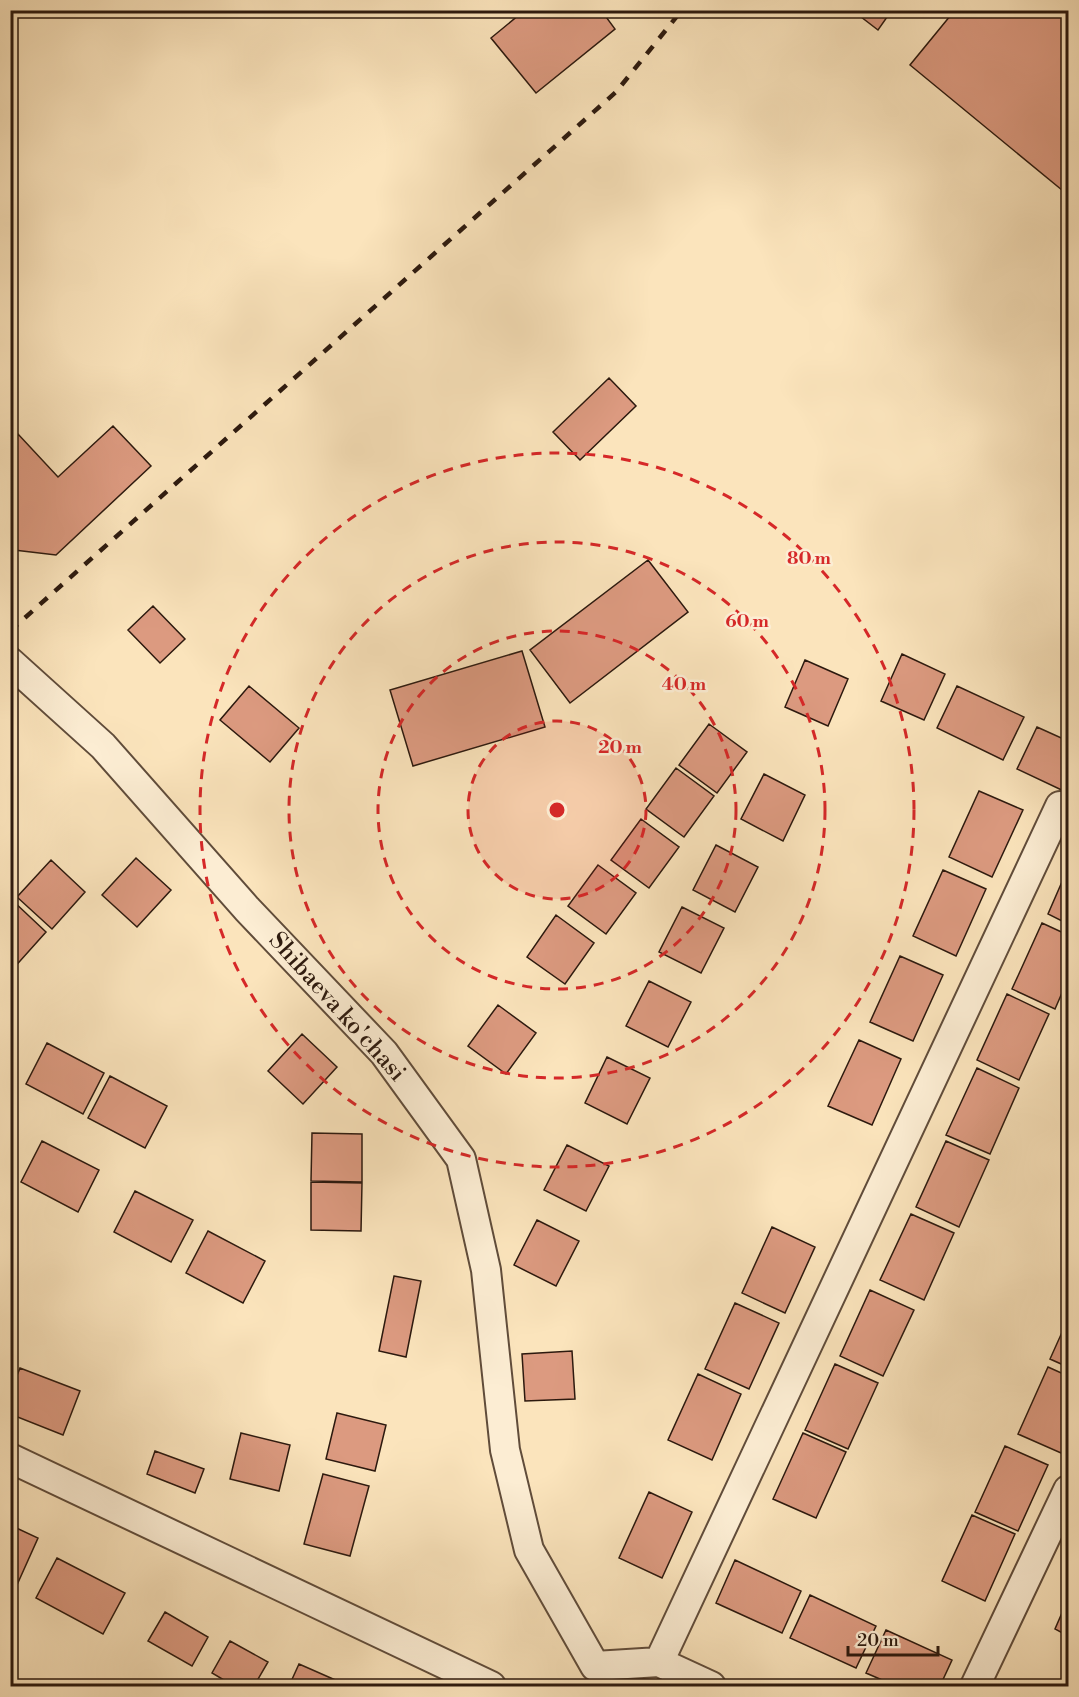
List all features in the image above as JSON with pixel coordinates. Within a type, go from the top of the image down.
[{"type":"street","name":"Shibaeva ko'chasi","points":[[10,662],[103,746],[247,909],[384,1053],[460,1159],[486,1270],[505,1450],[529,1550],[591,1676]]},
{"type":"street","points":[[659,1662],[1060,806]]},
{"type":"street","points":[[10,1458],[492,1686]]},
{"type":"street","points":[[975,1686],[1068,1490]]},
{"type":"street","points":[[591,1676],[659,1662],[711,1686]]},
{"type":"building","points":[[525,10],[601,10],[615,29],[536,93],[491,38]]},
{"type":"building","points":[[852,10],[892,10],[878,30]]},
{"type":"building","points":[[955,10],[1068,10],[1068,195],[910,65]]},
{"type":"building","points":[[609,378],[636,406],[580,460],[553,432]]},
{"type":"building","points":[[113,426],[151,466],[56,555],[14,550],[10,546],[10,441],[18,434],[58,477]]},
{"type":"building","points":[[648,560],[688,612],[570,703],[530,650]]},
{"type":"building","points":[[153,606],[185,639],[160,663],[128,630]]},
{"type":"building","points":[[522,651],[545,727],[413,766],[390,690]]},
{"type":"building","points":[[902,654],[945,674],[924,720],[881,701]]},
{"type":"building","points":[[805,660],[848,679],[828,726],[785,707]]},
{"type":"building","points":[[249,686],[299,728],[270,762],[220,720]]},
{"type":"building","points":[[957,686],[1024,717],[1003,760],[937,728]]},
{"type":"building","points":[[709,724],[747,752],[717,793],[679,765]]},
{"type":"building","points":[[1037,727],[1068,741],[1068,793],[1017,769]]},
{"type":"building","points":[[676,768],[714,796],[684,837],[646,809]]},
{"type":"building","points":[[764,774],[805,795],[783,841],[741,819]]},
{"type":"building","points":[[979,791],[1023,810],[992,877],[949,857]]},
{"type":"building","points":[[641,819],[679,847],[649,888],[611,860]]},
{"type":"building","points":[[716,845],[758,867],[735,912],[693,890]]},
{"type":"building","points":[[136,858],[171,890],[137,927],[102,895]]},
{"type":"building","points":[[51,860],[85,892],[52,929],[17,897]]},
{"type":"building","points":[[598,865],[636,893],[606,934],[568,906]]},
{"type":"building","points":[[1068,868],[1068,924],[1048,914]]},
{"type":"building","points":[[943,870],[986,889],[956,956],[913,936]]},
{"type":"building","points":[[12,900],[46,932],[12,970],[10,968]]},
{"type":"building","points":[[682,907],[724,928],[701,973],[659,952]]},
{"type":"building","points":[[556,915],[594,943],[565,984],[527,957]]},
{"type":"building","points":[[1042,923],[1068,935],[1068,979],[1055,1009],[1012,989]]},
{"type":"building","points":[[900,956],[943,975],[913,1041],[870,1022]]},
{"type":"building","points":[[649,981],[691,1002],[668,1047],[626,1026]]},
{"type":"building","points":[[1007,994],[1049,1014],[1019,1080],[977,1060]]},
{"type":"building","points":[[498,1005],[536,1033],[506,1074],[468,1046]]},
{"type":"building","points":[[302,1034],[337,1067],[303,1104],[268,1071]]},
{"type":"building","points":[[859,1040],[901,1059],[872,1125],[828,1106]]},
{"type":"building","points":[[47,1043],[104,1073],[83,1114],[26,1084]]},
{"type":"building","points":[[607,1057],[650,1078],[627,1124],[585,1103]]},
{"type":"building","points":[[977,1068],[1019,1088],[990,1154],[946,1135]]},
{"type":"building","points":[[110,1076],[167,1106],[145,1148],[88,1118]]},
{"type":"building","points":[[312,1133],[362,1134],[362,1182],[311,1181]]},
{"type":"building","points":[[42,1141],[99,1170],[78,1212],[21,1182]]},
{"type":"building","points":[[946,1141],[989,1160],[959,1227],[916,1207]]},
{"type":"building","points":[[567,1145],[609,1166],[586,1211],[544,1190]]},
{"type":"building","points":[[311,1182],[362,1183],[361,1231],[311,1230]]},
{"type":"building","points":[[135,1191],[193,1220],[171,1262],[114,1232]]},
{"type":"building","points":[[911,1214],[954,1233],[924,1300],[880,1280]]},
{"type":"building","points":[[537,1220],[579,1241],[556,1286],[514,1265]]},
{"type":"building","points":[[772,1227],[815,1247],[785,1313],[742,1293]]},
{"type":"building","points":[[208,1231],[265,1261],[243,1303],[186,1273]]},
{"type":"building","points":[[394,1276],[421,1281],[406,1357],[379,1351]]},
{"type":"building","points":[[870,1290],[914,1310],[883,1376],[840,1356]]},
{"type":"building","points":[[735,1303],[779,1323],[749,1389],[705,1369]]},
{"type":"building","points":[[1068,1319],[1068,1367],[1050,1359]]},
{"type":"building","points":[[572,1351],[575,1399],[525,1401],[522,1354]]},
{"type":"building","points":[[835,1364],[878,1383],[848,1449],[805,1430]]},
{"type":"building","points":[[1048,1367],[1068,1376],[1068,1436],[1061,1453],[1018,1434]]},
{"type":"building","points":[[20,1368],[80,1391],[63,1435],[10,1414],[10,1393]]},
{"type":"building","points":[[698,1374],[741,1394],[712,1460],[668,1440]]},
{"type":"building","points":[[337,1413],[386,1425],[375,1471],[326,1459]]},
{"type":"building","points":[[241,1433],[290,1445],[279,1491],[230,1479]]},
{"type":"building","points":[[803,1433],[846,1452],[816,1518],[773,1499]]},
{"type":"building","points":[[1005,1446],[1048,1465],[1018,1531],[975,1512]]},
{"type":"building","points":[[155,1451],[204,1469],[195,1493],[147,1474]]},
{"type":"building","points":[[323,1474],[369,1486],[350,1556],[304,1544]]},
{"type":"building","points":[[649,1492],[692,1512],[662,1578],[619,1558]]},
{"type":"building","points":[[972,1515],[1015,1534],[985,1601],[942,1581]]},
{"type":"building","points":[[10,1525],[38,1538],[12,1596],[10,1595]]},
{"type":"building","points":[[57,1558],[125,1593],[103,1634],[36,1598]]},
{"type":"building","points":[[735,1560],[801,1591],[782,1633],[716,1603]]},
{"type":"building","points":[[810,1595],[876,1626],[856,1668],[790,1638]]},
{"type":"building","points":[[1068,1599],[1068,1636],[1055,1629]]},
{"type":"building","points":[[165,1612],[208,1637],[192,1666],[148,1641]]},
{"type":"building","points":[[886,1630],[952,1660],[940,1686],[896,1686],[866,1673]]},
{"type":"building","points":[[230,1641],[268,1662],[254,1686],[234,1686],[212,1673]]},
{"type":"building","points":[[299,1664],[349,1686],[289,1686]]},
{"type":"railway","points":[[10,631],[616,92],[682,10]]}]
